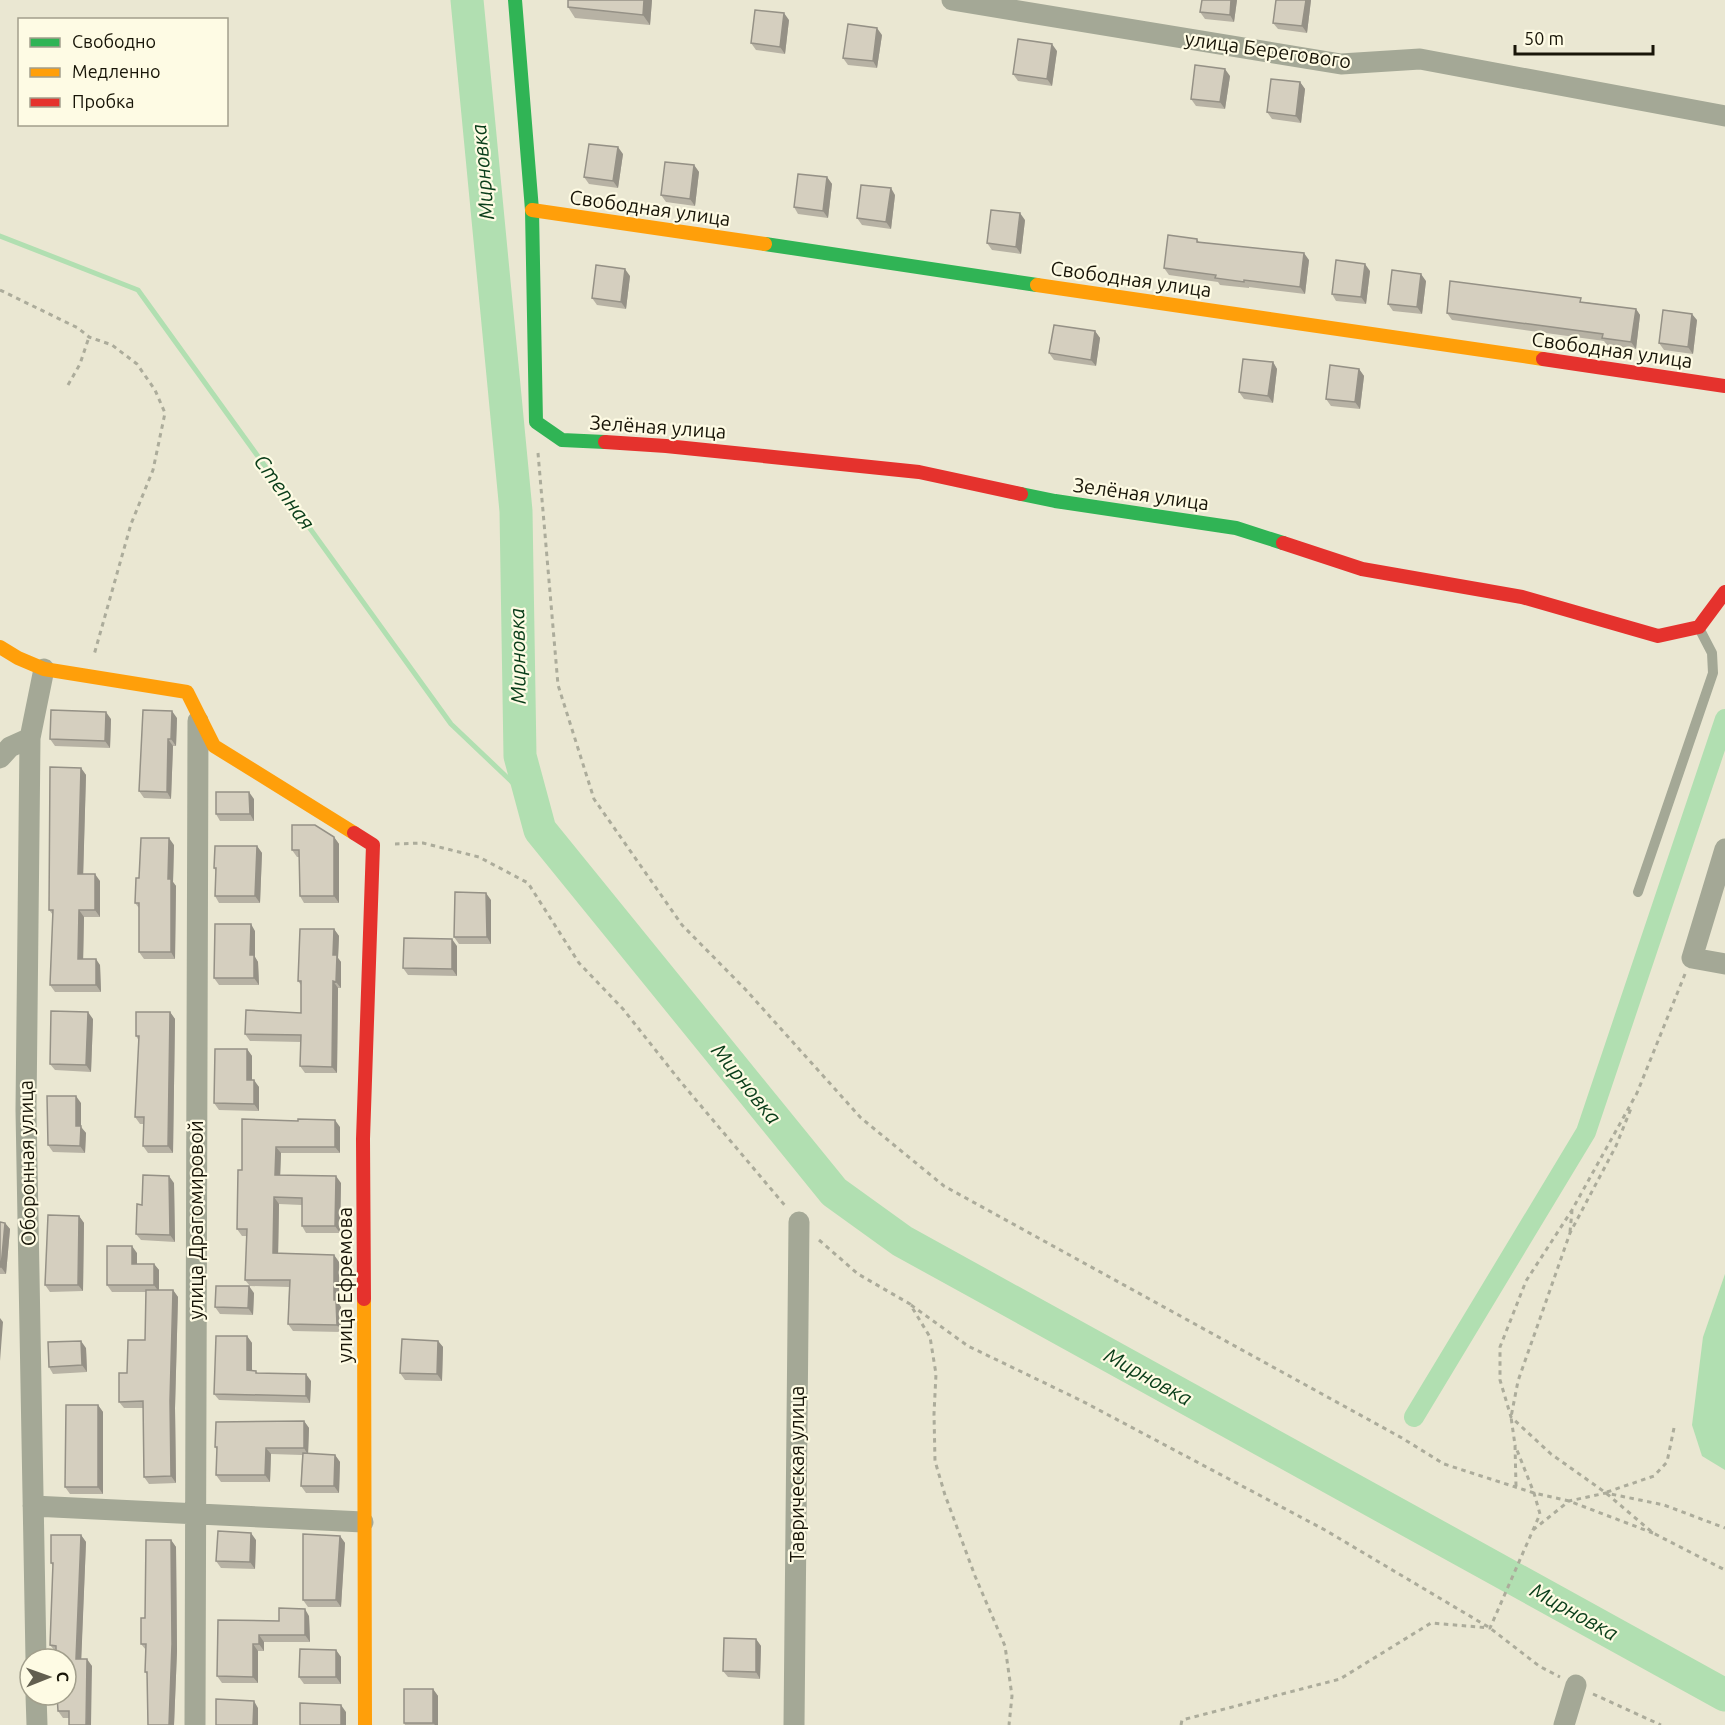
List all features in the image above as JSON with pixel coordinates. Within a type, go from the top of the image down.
[{"type":"street","points":[[515,0],[531,210],[536,422]]},
{"type":"street","name":"улица Берегового","points":[[952,0],[1341,64],[1420,59],[1725,116]]},
{"type":"street","name":"Свободная улица","points":[[531,210],[1725,386]]},
{"type":"street","name":"Зелёная улица","points":[[536,422],[561,440],[666,446],[919,472],[1055,501],[1236,528],[1362,569],[1522,597],[1658,636],[1699,627]]},
{"type":"street","points":[[1699,627],[1723,596]]},
{"type":"street","points":[[0,647],[44,669],[187,692],[214,746],[373,844]]},
{"type":"street","name":"Оборонная улица","points":[[36,1647],[26,1110],[30,738],[44,669]]},
{"type":"street","name":"улица Драгомировой","points":[[195,1725],[198,714]]},
{"type":"street","points":[[0,758],[10,747],[30,738]]},
{"type":"street","name":"улица Ефремова","points":[[365,1725],[363,1139],[373,844]]},
{"type":"street","points":[[1725,849],[1692,958],[1725,964]]},
{"type":"street","name":"Таврическая улица","points":[[794,1725],[798,1222]]},
{"type":"street","points":[[33,1506],[363,1522]]},
{"type":"street","points":[[1564,1725],[1576,1686]]},
{"type":"street","points":[[36,1707],[37,1725]]},
{"type":"lane","points":[[1638,892],[1713,673],[1712,653],[1699,627]]},
{"type":"path","points":[[0,290],[78,328],[89,337],[112,345],[137,363],[155,390],[165,413],[153,470],[131,524],[88,676]]},
{"type":"path","points":[[68,385],[80,364],[89,337]]},
{"type":"path","points":[[536,422],[558,685],[594,799],[682,925],[746,990],[861,1119],[944,1186],[1382,1427],[1444,1464],[1534,1493],[1569,1501],[1653,1533],[1725,1570]]},
{"type":"path","points":[[373,844],[423,843],[479,857],[528,883],[579,963],[623,1009],[798,1222],[858,1274],[910,1304],[968,1346],[1082,1401],[1325,1530],[1490,1628],[1539,1666],[1576,1686],[1661,1725]]},
{"type":"path","points":[[1511,1417],[1518,1381],[1570,1233],[1616,1146],[1692,958]]},
{"type":"path","points":[[1516,1486],[1515,1445],[1511,1417],[1500,1380],[1500,1347],[1526,1281],[1572,1210],[1637,1093]]},
{"type":"path","points":[[1570,1233],[1572,1210]]},
{"type":"path","points":[[910,1304],[930,1337],[936,1374],[935,1461],[975,1576],[1005,1646],[1012,1696],[1009,1725]]},
{"type":"path","points":[[1511,1417],[1551,1454],[1606,1493],[1653,1533]]},
{"type":"path","points":[[1531,1532],[1569,1501],[1606,1493],[1654,1476],[1667,1462],[1674,1428]]},
{"type":"path","points":[[1490,1628],[1540,1515],[1515,1445]]},
{"type":"path","points":[[1606,1493],[1664,1505],[1725,1528]]},
{"type":"path","points":[[1181,1725],[1182,1720],[1340,1679],[1431,1623],[1490,1628]]},
{"type":"shaded area","points":[[1725,1274],[1725,1470],[1702,1456],[1692,1425],[1703,1337]]},
{"type":"building","points":[[568,0],[644,0],[643,15],[568,7]]},
{"type":"building","points":[[1202,0],[1231,0],[1230,15],[1200,12]]},
{"type":"building","points":[[1276,0],[1306,0],[1302,26],[1273,23]]},
{"type":"building","points":[[755,10],[784,13],[780,47],[751,43]]},
{"type":"building","points":[[848,24],[877,28],[873,61],[843,58]]},
{"type":"building","points":[[1018,39],[1052,44],[1047,79],[1013,74]]},
{"type":"building","points":[[1195,65],[1225,69],[1220,102],[1191,99]]},
{"type":"building","points":[[1271,79],[1300,82],[1296,116],[1267,112]]},
{"type":"building","points":[[589,144],[618,147],[613,181],[584,177]]},
{"type":"building","points":[[665,162],[694,165],[690,199],[661,195]]},
{"type":"building","points":[[798,174],[827,177],[823,211],[794,207]]},
{"type":"building","points":[[861,185],[891,188],[886,222],[857,218]]},
{"type":"building","points":[[991,210],[1020,213],[1016,247],[987,243]]},
{"type":"building","points":[[1168,235],[1197,239],[1197,242],[1304,253],[1300,287],[1215,278],[1216,275],[1164,268]]},
{"type":"building","points":[[1336,260],[1365,264],[1361,297],[1332,294]]},
{"type":"building","points":[[596,265],[625,269],[621,302],[592,298]]},
{"type":"building","points":[[1392,270],[1421,274],[1417,307],[1388,304]]},
{"type":"building","points":[[1450,281],[1581,298],[1580,302],[1636,309],[1631,342],[1602,338],[1603,334],[1447,313]]},
{"type":"building","points":[[1663,310],[1692,314],[1688,347],[1659,343]]},
{"type":"building","points":[[1054,325],[1095,331],[1091,360],[1049,353]]},
{"type":"building","points":[[1243,359],[1273,362],[1268,396],[1239,392]]},
{"type":"building","points":[[1330,365],[1359,369],[1355,402],[1326,399]]},
{"type":"building","points":[[51,710],[106,712],[105,741],[50,739]]},
{"type":"building","points":[[143,710],[172,711],[171,739],[168,739],[167,792],[139,791]]},
{"type":"building","points":[[50,767],[81,768],[78,874],[95,874],[95,910],[79,910],[78,959],[96,959],[96,985],[50,985],[53,910],[49,910]]},
{"type":"building","points":[[216,792],[249,792],[250,814],[216,814]]},
{"type":"building","points":[[292,825],[315,825],[334,837],[334,896],[300,896],[299,850],[292,850]]},
{"type":"building","points":[[141,838],[169,838],[171,952],[139,952],[139,903],[135,903]]},
{"type":"building","points":[[215,846],[257,846],[255,896],[215,896]]},
{"type":"building","points":[[455,892],[486,893],[487,937],[454,937]]},
{"type":"building","points":[[215,924],[251,924],[250,955],[254,955],[254,978],[214,978]]},
{"type":"building","points":[[300,929],[334,929],[333,955],[337,955],[336,982],[333,981],[332,1067],[300,1066],[301,1035],[245,1034],[246,1010],[301,1013],[301,981],[298,981]]},
{"type":"building","points":[[404,938],[452,939],[452,969],[403,968]]},
{"type":"building","points":[[51,1011],[88,1012],[86,1065],[50,1064]]},
{"type":"building","points":[[136,1012],[170,1012],[168,1146],[143,1146],[144,1117],[135,1117],[139,1036],[136,1036]]},
{"type":"building","points":[[215,1049],[247,1049],[247,1080],[254,1080],[254,1104],[214,1103]]},
{"type":"building","points":[[47,1096],[76,1096],[76,1126],[81,1126],[80,1146],[48,1145]]},
{"type":"building","points":[[242,1119],[335,1120],[335,1147],[276,1147],[275,1175],[336,1176],[335,1226],[302,1226],[302,1198],[274,1197],[273,1253],[334,1255],[334,1300],[336,1300],[337,1325],[288,1324],[290,1280],[245,1280],[247,1229],[237,1229],[238,1170],[242,1170]]},
{"type":"building","points":[[143,1175],[169,1176],[170,1235],[136,1234],[137,1204],[142,1205]]},
{"type":"building","points":[[48,1215],[79,1216],[78,1285],[45,1285]]},
{"type":"building","points":[[0,1222],[5,1223],[1,1267],[0,1267]]},
{"type":"building","points":[[107,1246],[132,1246],[132,1264],[154,1264],[154,1285],[107,1285]]},
{"type":"building","points":[[216,1286],[249,1286],[248,1308],[215,1307]]},
{"type":"building","points":[[146,1290],[173,1290],[170,1401],[171,1476],[144,1477],[143,1401],[119,1402],[119,1373],[127,1373],[128,1340],[145,1340]]},
{"type":"building","points":[[216,1336],[247,1336],[247,1370],[256,1371],[256,1373],[306,1374],[306,1396],[214,1394]]},
{"type":"building","points":[[402,1339],[438,1341],[437,1374],[400,1373]]},
{"type":"building","points":[[81,1341],[82,1365],[49,1367],[48,1342]]},
{"type":"building","points":[[66,1405],[98,1405],[98,1487],[65,1487]]},
{"type":"building","points":[[304,1421],[304,1448],[266,1448],[265,1475],[216,1475],[216,1422]]},
{"type":"building","points":[[303,1453],[335,1455],[334,1486],[301,1486]]},
{"type":"building","points":[[218,1531],[251,1533],[250,1562],[216,1561]]},
{"type":"building","points":[[303,1534],[340,1536],[336,1600],[303,1600]]},
{"type":"building","points":[[51,1535],[81,1535],[76,1647],[50,1645],[53,1563],[51,1563]]},
{"type":"building","points":[[146,1540],[171,1540],[172,1644],[169,1725],[148,1725],[146,1644],[141,1644],[141,1618],[145,1618]]},
{"type":"building","points":[[279,1608],[305,1609],[305,1635],[259,1635],[259,1644],[253,1644],[253,1677],[217,1676],[218,1620],[279,1621]]},
{"type":"building","points":[[724,1638],[756,1639],[756,1672],[723,1671]]},
{"type":"building","points":[[300,1649],[336,1650],[336,1677],[299,1677]]},
{"type":"building","points":[[78,1659],[87,1659],[86,1725],[69,1725],[69,1711],[58,1711],[58,1707],[78,1707]]},
{"type":"building","points":[[404,1689],[433,1689],[433,1723],[404,1723]]},
{"type":"building","points":[[216,1699],[254,1701],[253,1725],[216,1725]]},
{"type":"building","points":[[300,1703],[341,1705],[341,1725],[300,1725]]},
{"type":"waterway","name":"Мирновка","points":[[467,0],[516,511],[520,756],[540,830],[834,1192],[902,1241],[1725,1695]]},
{"type":"waterway","name":"Степная","points":[[0,236],[138,290],[451,724],[532,801]]},
{"type":"waterway","points":[[1414,1417],[1586,1132],[1725,719]]},
{"type":"traffic: fast","points":[[515,0],[532,210],[536,422],[562,440],[605,442]]},
{"type":"traffic: fast","points":[[765,244],[1037,285]]},
{"type":"traffic: fast","points":[[1021,494],[1236,528],[1283,543]]},
{"type":"traffic: slow","points":[[532,210],[765,244]]},
{"type":"traffic: slow","points":[[1037,285],[1543,359]]},
{"type":"traffic: slow","points":[[0,647],[44,669],[187,692],[214,746],[354,833]]},
{"type":"traffic: slow","points":[[364,1299],[365,1725]]},
{"type":"traffic: jam","points":[[1543,359],[1725,386]]},
{"type":"traffic: jam","points":[[605,442],[666,446],[919,472],[1021,494]]},
{"type":"traffic: jam","points":[[1283,543],[1362,569],[1522,597],[1658,636],[1699,627],[1725,592]]},
{"type":"traffic: jam","points":[[354,833],[373,845],[363,1139],[364,1299]]}]
